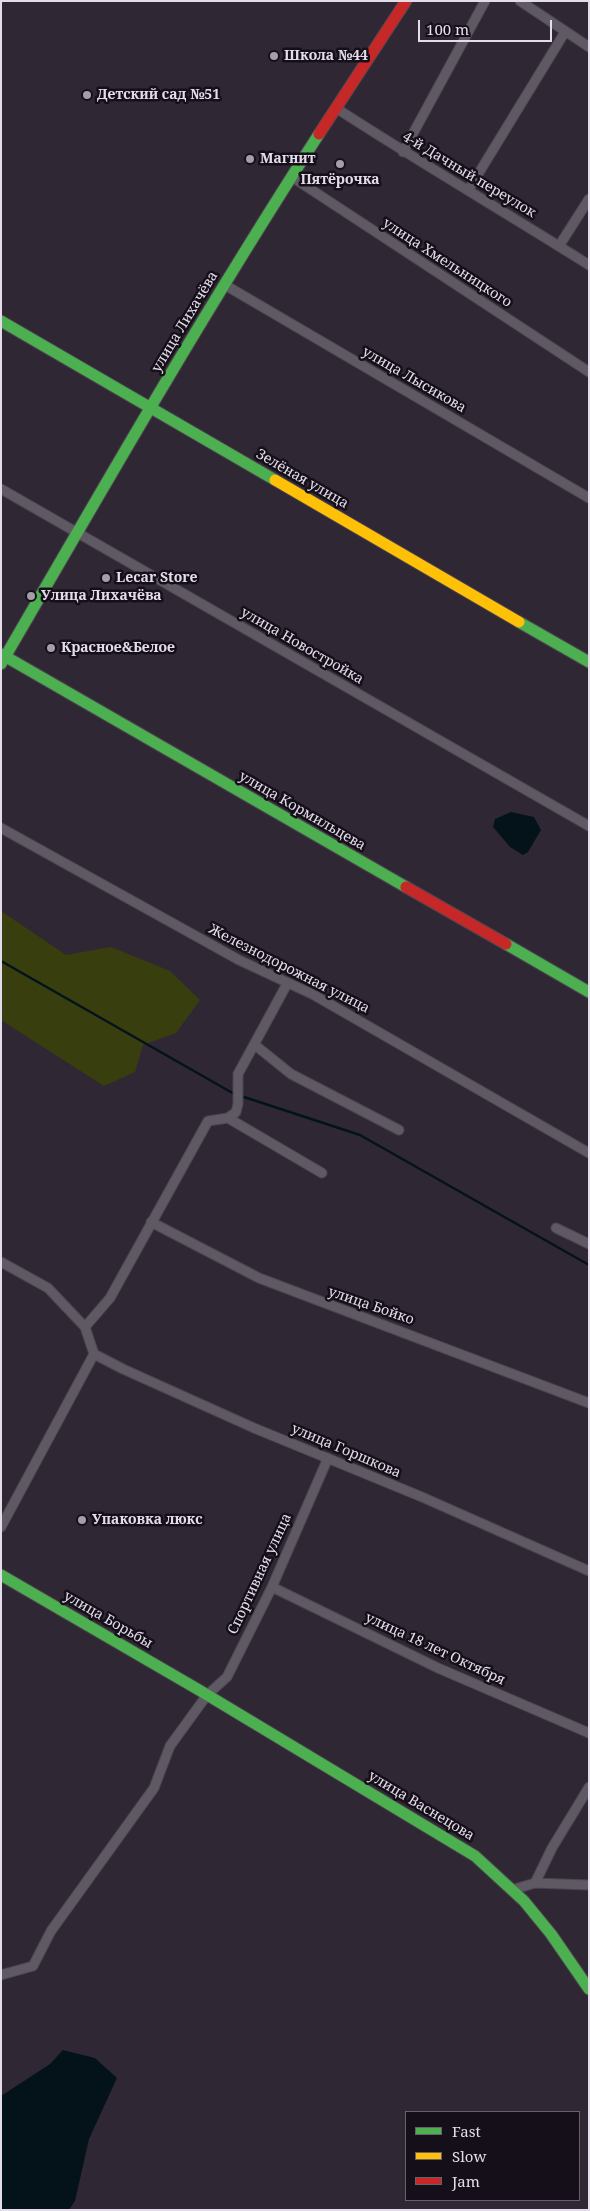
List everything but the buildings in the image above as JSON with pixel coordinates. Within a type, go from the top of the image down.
[{"type":"street","name":"улица Лихачёва","points":[[3,658],[76,532],[225,285],[292,176],[406,1]]},
{"type":"street","points":[[403,152],[485,1]]},
{"type":"street","points":[[520,1],[589,47]]},
{"type":"street","points":[[469,189],[565,32]]},
{"type":"street","name":"4-й Дачный переулок","points":[[336,108],[403,152],[469,189],[589,265]]},
{"type":"street","name":"улица Хмельницкого","points":[[292,176],[589,372]]},
{"type":"street","points":[[559,246],[589,199]]},
{"type":"street","name":"улица Лысикова","points":[[225,285],[589,498]]},
{"type":"street","name":"Зелёная улица","points":[[1,321],[589,662]]},
{"type":"street","name":"улица Новостройка","points":[[1,489],[589,826]]},
{"type":"street","name":"улица Кормильцева","points":[[3,658],[589,992]]},
{"type":"street","name":"Железнодорожная улица","points":[[1,828],[239,960],[314,995],[589,1153]]},
{"type":"street","points":[[85,1327],[110,1298],[208,1121],[228,1118],[236,1112],[238,1104],[238,1074],[287,984]]},
{"type":"street","points":[[255,1045],[291,1074],[399,1130]]},
{"type":"street","points":[[228,1118],[322,1173]]},
{"type":"street","name":"улица Бойко","points":[[151,1222],[267,1281],[589,1403]]},
{"type":"street","points":[[556,1228],[589,1244]]},
{"type":"street","points":[[1,1262],[48,1288],[85,1327],[94,1354],[1,1527]]},
{"type":"street","name":"улица Горшкова","points":[[94,1354],[122,1370],[589,1572]]},
{"type":"street","name":"Спортивная улица","points":[[1,1976],[32,1966],[51,1932],[154,1788],[170,1746],[203,1693],[227,1677],[272,1587],[328,1458]]},
{"type":"street","name":"улица Борьбы","points":[[1,1576],[203,1693]]},
{"type":"street","name":"улица 18 лет Октября","points":[[272,1587],[438,1668],[589,1733]]},
{"type":"street","name":"улица Васнецова","points":[[203,1693],[475,1856],[515,1889],[541,1920],[589,1989]]},
{"type":"street","points":[[535,1884],[552,1848],[589,1786]]},
{"type":"street","points":[[515,1889],[535,1884],[589,1885]]},
{"type":"green space","points":[[1,911],[66,955],[111,947],[170,971],[200,1000],[176,1033],[143,1045],[135,1072],[104,1086],[1,1020]]},
{"type":"shaded area","points":[[511,812],[534,817],[541,830],[528,852],[523,855],[510,847],[493,827],[495,819]]},
{"type":"shaded area","points":[[63,2050],[95,2058],[117,2078],[89,2139],[75,2201],[69,2210],[1,2210],[1,2096],[50,2064]]},
{"type":"waterway","points":[[1,961],[236,1095]]},
{"type":"waterway","points":[[241,1096],[360,1135],[589,1265]]},
{"type":"traffic: fast","points":[[1,664],[196,331],[319,134]]},
{"type":"traffic: fast","points":[[1,321],[275,480]]},
{"type":"traffic: fast","points":[[519,622],[589,662]]},
{"type":"traffic: fast","points":[[1,654],[406,887]]},
{"type":"traffic: fast","points":[[506,944],[589,992]]},
{"type":"traffic: fast","points":[[1,1575],[199,1690],[475,1856],[524,1901],[551,1934],[589,1989]]},
{"type":"traffic: slow","points":[[275,480],[519,622]]},
{"type":"traffic: jam","points":[[319,134],[406,1]]},
{"type":"traffic: jam","points":[[406,887],[506,944]]},
{"type":"place","name":"Школа №44","points":[[274,56]]},
{"type":"place","name":"Детский сад №51","points":[[87,95]]},
{"type":"place","name":"Магнит","points":[[250,159]]},
{"type":"place","name":"Пятёрочка","points":[[340,164]]},
{"type":"place","name":"Lecar Store","points":[[106,578]]},
{"type":"place","name":"Улица Лихачёва","points":[[31,596]]},
{"type":"place","name":"Красное&Белое","points":[[51,648]]},
{"type":"place","name":"Упаковка люкс","points":[[82,1520]]}]
